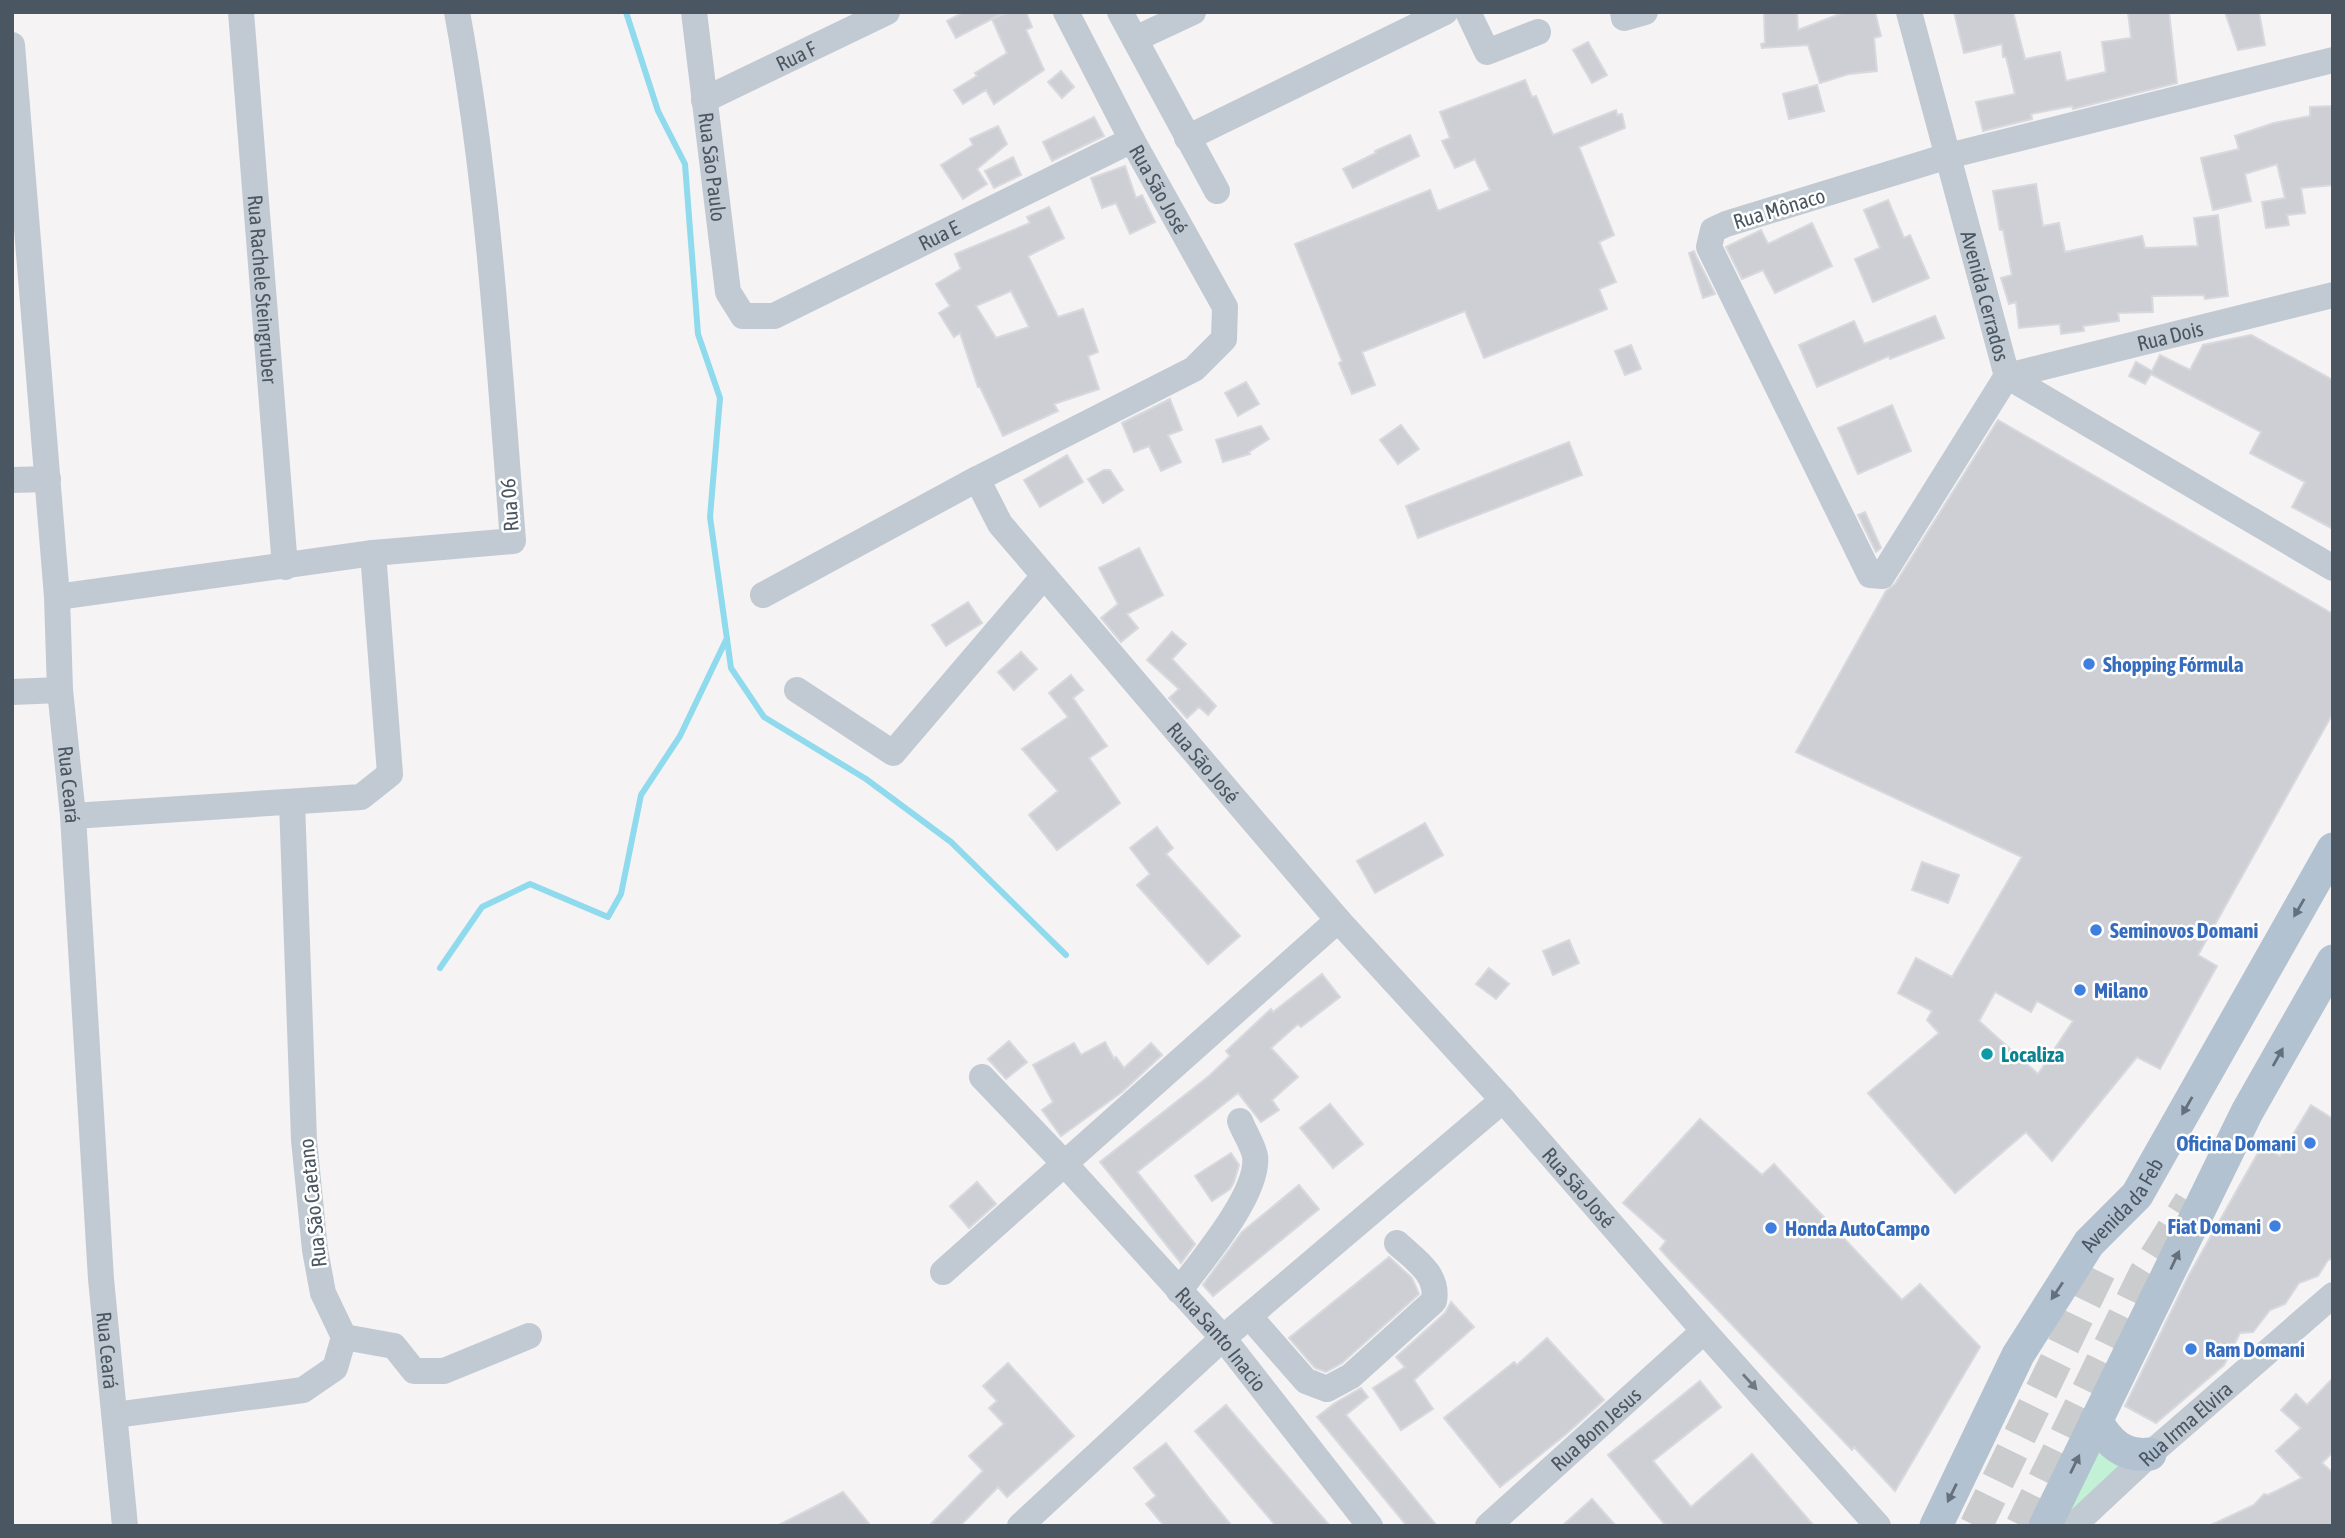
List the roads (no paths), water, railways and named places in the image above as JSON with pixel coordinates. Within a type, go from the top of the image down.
[{"type":"main road","name":"Avenida da Feb","points":[[1936,1526],[2018,1355],[2089,1243],[2137,1195],[2333,849]]},
{"type":"main road","points":[[2220,1154],[2333,961]]},
{"type":"main road","points":[[2045,1526],[2247,1112]]},
{"type":"main road","points":[[2102,1266],[2137,1195]]},
{"type":"main road","points":[[2096,1421],[2111,1443],[2122,1451],[2150,1454]]},
{"type":"street","name":"Rua Rachele Steingruber","points":[[242,12],[285,567]]},
{"type":"street","name":"Rua 06","points":[[57,597],[373,554],[513,541],[495,312],[469,80],[457,12]]},
{"type":"street","name":"Rua São Paulo","points":[[694,12],[728,292],[743,316]]},
{"type":"street","name":"Rua F","points":[[704,100],[887,12]]},
{"type":"street","name":"Rua São José","points":[[1066,12],[1132,140],[1226,307],[1224,339],[1194,369],[977,479],[1000,524],[1338,920],[1503,1100],[1878,1526]]},
{"type":"street","points":[[1121,12],[1217,191]]},
{"type":"street","points":[[1135,39],[1193,12]]},
{"type":"street","points":[[1187,138],[1446,12]]},
{"type":"street","points":[[1468,12],[1487,52],[1538,32]]},
{"type":"street","points":[[1623,12],[1624,18],[1646,12]]},
{"type":"street","name":"Avenida Cerrados","points":[[1909,12],[2007,376],[2333,568]]},
{"type":"street","name":"Rua Ceará","points":[[12,45],[21,263],[48,479],[57,597],[60,690],[73,816],[101,1279],[125,1526]]},
{"type":"street","name":"Rua Mônaco","points":[[2007,376],[1882,576],[1870,575],[1709,247],[1713,230],[1948,156],[2333,60]]},
{"type":"street","name":"Rua E","points":[[743,316],[774,316],[1132,140]]},
{"type":"street","name":"Rua Dois","points":[[2007,376],[2333,295]]},
{"type":"street","points":[[12,481],[48,479]]},
{"type":"street","points":[[763,595],[977,479]]},
{"type":"street","points":[[73,816],[361,797],[390,774],[373,554]]},
{"type":"street","points":[[797,690],[893,753],[1044,576]]},
{"type":"street","points":[[12,692],[60,690]]},
{"type":"street","name":"Rua São Caetano","points":[[292,802],[304,1140],[314,1250],[323,1293],[344,1337]]},
{"type":"street","points":[[943,1272],[1063,1162],[1338,920]]},
{"type":"street","name":"Rua Santo Inacio","points":[[982,1077],[1223,1338],[1370,1526]]},
{"type":"street","points":[[1020,1526],[1223,1338],[1503,1100]]},
{"type":"street","points":[[1179,1291],[1217,1242],[1251,1185],[1255,1154],[1240,1121]]},
{"type":"street","points":[[1249,1316],[1306,1381],[1327,1389],[1351,1376],[1434,1301],[1436,1291],[1433,1278],[1397,1242]]},
{"type":"street","name":"Rua Irma Elvira","points":[[2073,1526],[2150,1454],[2333,1295]]},
{"type":"street","name":"Rua Bom Jesus","points":[[1488,1526],[1704,1331]]},
{"type":"street","points":[[115,1415],[303,1390],[335,1367],[344,1337],[394,1346],[414,1371],[444,1371],[529,1336]]},
{"type":"waterway","points":[[626,12],[658,111],[685,164],[698,334],[720,398],[710,517],[731,668],[764,717],[866,779],[951,842],[1066,955]]},
{"type":"waterway","points":[[440,968],[482,907],[530,884],[608,917],[621,894],[641,795],[680,736],[727,638]]},
{"type":"tunnel","points":[[2022,1526],[2145,1274],[2190,1202]]},
{"type":"tunnel","points":[[1976,1526],[2102,1266]]},
{"type":"place","name":"Shopping Fórmula","points":[[2089,664]]},
{"type":"place","name":"Seminovos Domani","points":[[2096,930]]},
{"type":"place","name":"Milano","points":[[2080,990]]},
{"type":"place","name":"Localiza","points":[[1987,1054]]},
{"type":"place","name":"Oficina Domani","points":[[2310,1143]]},
{"type":"place","name":"Fiat Domani","points":[[2275,1226]]},
{"type":"place","name":"Honda AutoCampo","points":[[1771,1228]]},
{"type":"place","name":"Ram Domani","points":[[2191,1349]]}]
